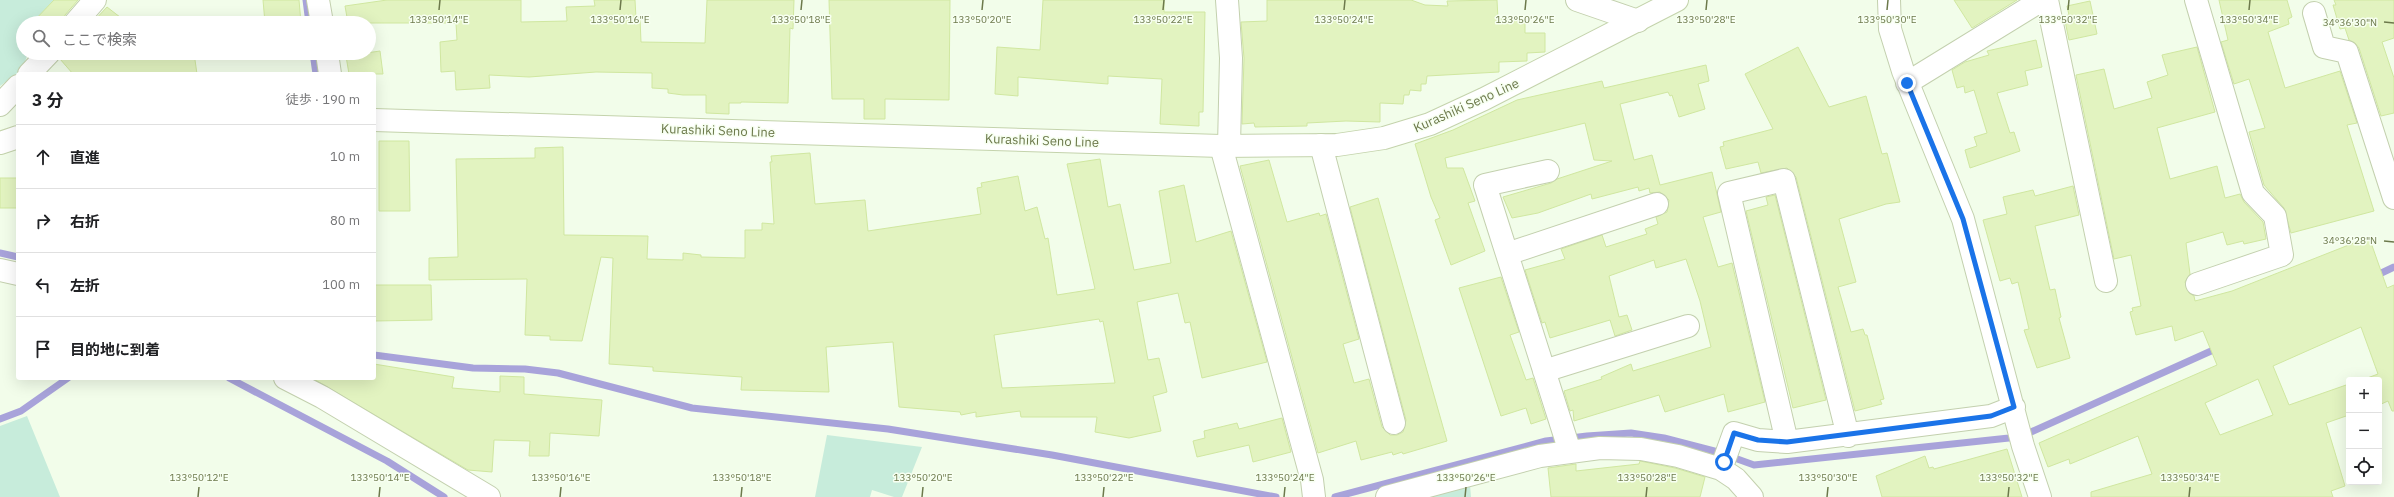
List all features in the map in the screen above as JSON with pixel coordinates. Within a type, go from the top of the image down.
[{"type":"street","points":[[81,16],[95,0]]},
{"type":"street","points":[[318,0],[321,16]]},
{"type":"street","points":[[1228,0],[1231,58],[1225,146],[1312,480],[1314,495]]},
{"type":"street","name":"Kurashiki Seno Line","points":[[376,120],[1225,146],[1321,145],[1384,138],[1430,124],[1484,99],[1677,0]]},
{"type":"street","points":[[1889,0],[1890,29],[1907,83],[1963,219],[2023,446],[2040,497]]},
{"type":"street","points":[[1907,83],[2042,0]]},
{"type":"street","points":[[2047,0],[2106,281]]},
{"type":"street","points":[[2196,0],[2253,193],[2275,216],[2282,255],[2197,284]]},
{"type":"street","points":[[1582,1],[1638,21]]},
{"type":"street","points":[[2314,13],[2324,47],[2347,52],[2394,198]]},
{"type":"street","points":[[31,72],[43,60]]},
{"type":"street","points":[[328,60],[330,72]]},
{"type":"street","points":[[0,105],[16,88]]},
{"type":"street","points":[[0,143],[16,138]]},
{"type":"street","points":[[1321,145],[1394,424]]},
{"type":"street","points":[[1548,171],[1485,185],[1567,442]]},
{"type":"street","points":[[1787,442],[1728,193],[1784,180],[1848,436]]},
{"type":"street","points":[[1507,254],[1657,204]]},
{"type":"street","points":[[0,270],[16,274]]},
{"type":"street","points":[[1544,371],[1688,326]]},
{"type":"street","points":[[292,380],[322,388],[489,497]]},
{"type":"street","points":[[1724,459],[1734,433],[1758,440],[1787,442],[1848,436],[1991,416],[2016,416]]},
{"type":"street","points":[[1388,497],[1540,456],[1567,442],[1600,448],[1640,449],[1678,456],[1724,459]]},
{"type":"street","points":[[1724,459],[1736,479],[1752,497]]},
{"type":"green space","points":[[0,0],[54,0],[46,16],[16,16],[16,60],[26,60],[22,70],[16,72],[16,74],[0,86]]},
{"type":"green space","points":[[27,416],[60,497],[0,497],[0,426]]},
{"type":"green space","points":[[827,435],[922,447],[902,497],[894,497],[872,490],[870,497],[815,497]]},
{"type":"green space","points":[[1470,485],[1471,497],[1426,497]]},
{"type":"building","points":[[54,0],[78,0],[65,16],[39,16]]},
{"type":"building","points":[[263,0],[299,0],[300,16],[264,16]]},
{"type":"building","points":[[387,0],[521,0],[521,22],[567,21],[566,7],[595,6],[594,0],[635,0],[636,18],[640,18],[641,42],[705,43],[707,0],[794,0],[793,29],[790,28],[788,103],[729,103],[729,114],[706,113],[706,95],[683,95],[668,93],[668,89],[652,88],[652,73],[596,72],[529,77],[489,75],[490,88],[456,90],[455,71],[441,72],[440,42],[457,40],[456,23],[376,23],[376,16],[347,16],[345,6]]},
{"type":"building","points":[[829,0],[950,0],[949,100],[885,99],[885,119],[864,119],[864,99],[832,99]]},
{"type":"building","points":[[1043,0],[1164,0],[1164,12],[1205,12],[1203,112],[1199,112],[1199,126],[1160,124],[1162,79],[1108,76],[1108,84],[1018,77],[1018,96],[995,94],[997,47],[1040,50]]},
{"type":"building","points":[[1267,0],[1411,0],[1425,5],[1448,6],[1447,1],[1497,0],[1498,19],[1525,18],[1525,33],[1545,33],[1545,52],[1527,53],[1527,61],[1499,62],[1499,72],[1427,76],[1426,84],[1421,84],[1421,91],[1410,90],[1409,95],[1404,95],[1403,104],[1380,103],[1380,122],[1346,121],[1307,123],[1307,126],[1255,127],[1254,123],[1242,124],[1244,58],[1241,22],[1267,21]]},
{"type":"building","points":[[1954,0],[2017,0],[1972,28]]},
{"type":"building","points":[[2219,0],[2287,0],[2292,17],[2288,19],[2289,24],[2268,32],[2285,88],[2340,71],[2357,123],[2347,125],[2374,211],[2291,233],[2284,208],[2264,185],[2249,132],[2265,128],[2249,79],[2234,84],[2221,42],[2228,40]]},
{"type":"building","points":[[2334,0],[2394,0],[2394,38],[2382,42],[2394,78],[2394,113],[2381,116],[2359,48],[2355,43],[2349,40],[2345,28],[2340,29],[2333,5],[2336,5]]},
{"type":"building","points":[[2090,1],[2097,34],[2069,40],[2064,16],[2069,15],[2067,6]]},
{"type":"building","points":[[107,7],[119,16],[99,16]]},
{"type":"building","points":[[2036,40],[2042,67],[2025,71],[2028,85],[1997,93],[2010,133],[2014,132],[2020,151],[1970,168],[1965,150],[1977,146],[1974,137],[1987,133],[1974,90],[1965,93],[1964,86],[1957,88],[1952,70],[1965,62],[1989,55],[1987,51]]},
{"type":"building","points":[[1798,47],[1829,107],[1866,96],[1882,154],[1887,153],[1900,202],[1886,204],[1839,219],[1856,282],[1838,287],[1851,332],[1863,329],[1865,335],[1867,335],[1884,399],[1880,400],[1882,404],[1855,411],[1796,177],[1787,168],[1761,173],[1758,162],[1726,169],[1720,147],[1724,146],[1723,142],[1773,129],[1745,74]]},
{"type":"building","points":[[2197,47],[2215,112],[2157,128],[2170,179],[2217,166],[2225,198],[2240,194],[2244,202],[2263,222],[2266,239],[2244,244],[2243,241],[2227,245],[2223,232],[2186,243],[2190,274],[2185,282],[2189,293],[2194,296],[2195,301],[2232,291],[2369,237],[2387,288],[2394,285],[2394,411],[2392,411],[2388,401],[2382,404],[2382,377],[2370,377],[2378,374],[2361,327],[2273,366],[2289,405],[2346,385],[2346,416],[2326,423],[2345,486],[2331,491],[2333,497],[2091,497],[2091,492],[2152,474],[2138,436],[2070,464],[2069,459],[2048,467],[2039,443],[2217,365],[2203,331],[2175,341],[2172,326],[2136,335],[2130,312],[2133,311],[2132,308],[2141,306],[2131,255],[2114,259],[2076,75],[2104,69],[2114,109],[2152,98],[2147,82],[2168,75],[2162,55]],"holes":[[[2258,379],[2273,415],[2220,435],[2205,403]]]},
{"type":"building","points":[[380,51],[383,74],[376,74],[376,72],[349,72],[347,60],[376,60],[376,52]]},
{"type":"building","points":[[61,60],[195,60],[197,72],[71,72]]},
{"type":"building","points":[[1706,65],[1709,81],[1698,84],[1705,109],[1679,117],[1672,95],[1670,96],[1668,92],[1620,104],[1634,160],[1652,155],[1660,185],[1712,172],[1721,212],[1703,217],[1718,267],[1732,263],[1765,402],[1728,412],[1724,394],[1665,412],[1659,395],[1574,421],[1573,410],[1570,411],[1564,391],[1602,379],[1601,377],[1631,364],[1633,371],[1711,347],[1700,301],[1686,259],[1656,268],[1654,260],[1609,276],[1619,317],[1627,315],[1632,330],[1615,336],[1610,320],[1550,338],[1545,322],[1542,323],[1525,270],[1565,259],[1561,249],[1602,235],[1606,247],[1647,234],[1645,229],[1658,224],[1656,217],[1667,212],[1669,200],[1660,192],[1650,193],[1649,188],[1639,191],[1638,187],[1592,199],[1591,194],[1538,213],[1512,218],[1503,197],[1551,183],[1557,179],[1612,161],[1594,160],[1585,123],[1445,158],[1447,168],[1463,168],[1475,201],[1468,203],[1485,251],[1451,265],[1435,220],[1440,218],[1431,197],[1415,144],[1453,130],[1517,100],[1602,81],[1604,88]]},
{"type":"building","points":[[379,141],[409,141],[410,211],[379,211]]},
{"type":"building","points":[[563,147],[564,235],[648,236],[647,259],[683,260],[683,253],[701,255],[701,257],[745,258],[745,230],[762,230],[762,223],[774,224],[770,162],[772,162],[771,156],[810,153],[815,204],[865,200],[868,231],[981,214],[977,188],[982,187],[981,183],[1018,176],[1025,211],[1037,207],[1045,239],[1048,238],[1057,295],[1095,289],[1067,164],[1100,159],[1108,207],[1120,204],[1134,270],[1171,263],[1159,191],[1184,185],[1196,242],[1231,231],[1267,362],[1202,378],[1190,322],[1185,323],[1178,293],[1137,302],[1148,360],[1159,358],[1167,392],[1153,396],[1161,431],[1129,438],[1095,432],[1097,417],[1021,417],[1020,411],[976,417],[976,412],[961,415],[960,412],[899,407],[893,342],[826,347],[829,392],[741,390],[742,377],[653,371],[653,367],[609,364],[613,258],[601,257],[582,341],[550,340],[550,336],[525,335],[527,279],[429,280],[429,258],[458,257],[456,159],[535,158],[535,148]],"holes":[[[1099,319],[1100,322],[1103,321],[1115,383],[1002,388],[994,335]]]},
{"type":"building","points":[[1269,160],[1287,222],[1319,213],[1320,216],[1326,214],[1359,339],[1343,344],[1354,383],[1369,379],[1382,427],[1390,435],[1397,435],[1403,432],[1406,420],[1350,207],[1378,198],[1447,441],[1403,454],[1402,452],[1393,455],[1392,452],[1361,460],[1356,441],[1318,453],[1240,166]]},
{"type":"building","points":[[0,178],[16,178],[16,208],[0,208]]},
{"type":"building","points":[[2073,186],[2079,215],[2035,226],[2050,290],[2055,289],[2061,317],[2059,318],[2070,358],[2037,368],[2024,330],[2029,329],[2018,282],[2012,284],[2010,278],[2000,281],[1983,220],[2007,214],[2003,197],[2033,190],[2035,196]]},
{"type":"building","points":[[1775,195],[1826,400],[1793,408],[1746,211],[1768,205],[1766,197]]},
{"type":"building","points":[[1501,277],[1519,332],[1510,335],[1526,380],[1533,378],[1546,419],[1531,424],[1526,408],[1501,416],[1459,288]]},
{"type":"building","points":[[376,285],[431,285],[432,320],[376,321]]},
{"type":"building","points":[[376,364],[454,377],[452,388],[500,392],[500,376],[524,377],[524,394],[602,400],[599,436],[550,433],[549,456],[529,456],[530,441],[494,440],[492,472],[468,470],[315,380],[376,380]]},
{"type":"building","points":[[1282,418],[1291,452],[1253,462],[1249,445],[1197,457],[1193,441],[1205,438],[1204,431],[1237,423],[1239,429]]},
{"type":"building","points":[[2007,449],[2022,497],[1882,497],[1876,476],[1925,456],[1929,468],[1933,467],[1934,469]]},
{"type":"building","points":[[1640,461],[1675,468],[1705,477],[1700,497],[1551,497],[1548,468],[1576,464],[1576,471],[1639,464]]},
{"type":"waterway","points":[[306,0],[308,16]]},
{"type":"waterway","points":[[314,60],[316,72]]},
{"type":"waterway","points":[[0,253],[16,257]]},
{"type":"waterway","points":[[2373,277],[2394,267]]},
{"type":"waterway","points":[[1335,497],[1546,441],[1587,436],[1631,433],[1664,438],[1718,452],[1754,465],[2009,438],[2031,432],[2220,347]]},
{"type":"waterway","points":[[376,355],[473,368],[525,369],[558,373],[692,408],[888,429],[1052,455],[1276,497]]},
{"type":"waterway","points":[[0,419],[21,411],[65,380]]},
{"type":"waterway","points":[[233,380],[387,461],[444,497]]},
{"type":"route","points":[[1724,462],[1734,433],[1758,440],[1787,442],[1848,436],[1991,416],[2014,407],[1963,219],[1907,83]]}]
